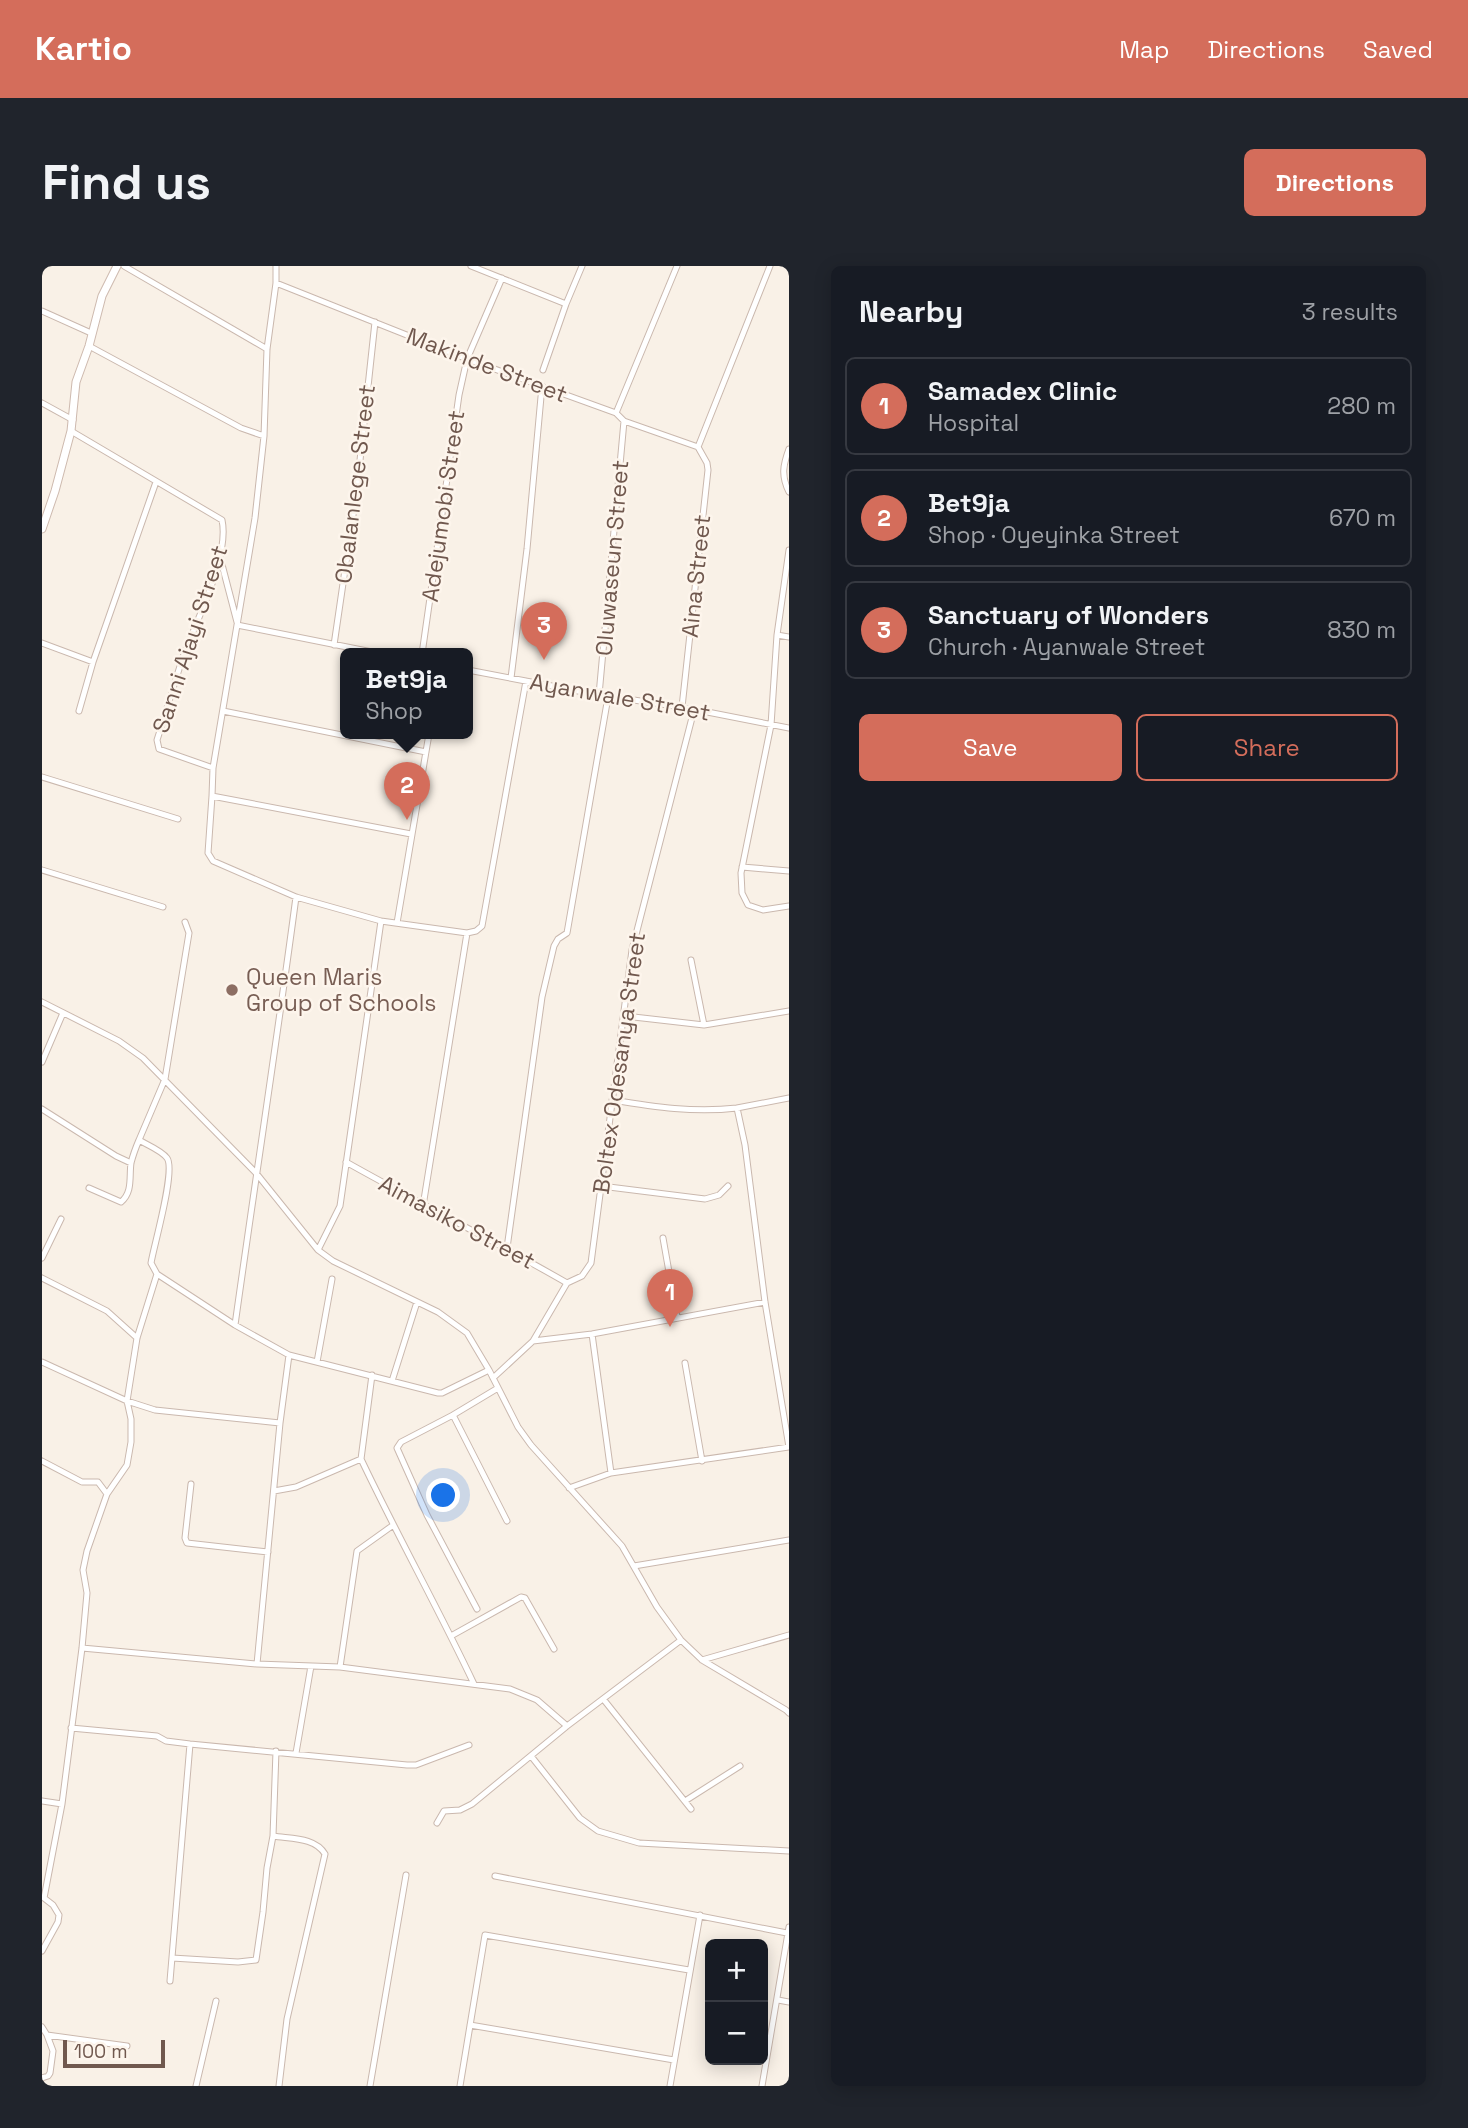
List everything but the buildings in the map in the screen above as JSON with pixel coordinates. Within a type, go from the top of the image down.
[{"type":"main road","points":[[42,530],[71,431],[76,382],[102,296],[117,266]]},
{"type":"street","points":[[124,266],[267,349]]},
{"type":"street","points":[[276,266],[267,349],[264,436],[256,518],[213,768],[208,853],[212,862],[296,897],[381,921],[467,933],[476,930],[482,926],[526,681]]},
{"type":"street","points":[[471,266],[488,269],[502,278],[566,304]]},
{"type":"street","points":[[543,370],[582,266]]},
{"type":"street","points":[[616,413],[677,266]]},
{"type":"street","points":[[698,447],[770,266]]},
{"type":"street","name":"Adejumobi Street","points":[[423,648],[459,395],[467,359],[502,278]]},
{"type":"street","name":"Makinde Street","points":[[276,283],[467,359],[616,413],[624,421],[698,447]]},
{"type":"street","points":[[42,311],[91,333]]},
{"type":"street","name":"Obalanlege Street","points":[[334,645],[357,488],[375,322]]},
{"type":"street","points":[[89,346],[241,428],[264,436]]},
{"type":"street","points":[[511,678],[527,549],[542,386]]},
{"type":"street","points":[[42,403],[73,420]]},
{"type":"street","name":"Oluwaseun Street","points":[[599,695],[624,421]]},
{"type":"street","name":"Sanni Ajayi Street","points":[[71,431],[222,520],[220,557],[183,657],[157,740],[159,749],[213,768]]},
{"type":"street","name":"Aina Street","points":[[682,707],[708,470],[698,447]]},
{"type":"street","points":[[789,449],[782,470],[789,492]]},
{"type":"street","points":[[79,711],[93,662],[156,482]]},
{"type":"street","points":[[789,550],[777,635],[771,725],[742,867],[742,893],[748,905],[763,910],[789,906]]},
{"type":"street","points":[[220,557],[237,625]]},
{"type":"street","points":[[237,625],[350,648]]},
{"type":"street","points":[[777,635],[789,637]]},
{"type":"street","points":[[42,643],[93,662]]},
{"type":"street","name":"Ayanwale Street","points":[[473,671],[789,728]]},
{"type":"street","points":[[507,1248],[542,997],[554,946],[558,939],[567,933],[608,697]]},
{"type":"street","name":"Boltex Odesanya Street","points":[[493,1378],[533,1341],[567,1283],[582,1276],[591,1263],[632,950],[694,710]]},
{"type":"street","points":[[223,711],[340,735]]},
{"type":"street","points":[[362,739],[426,752]]},
{"type":"street","points":[[397,923],[428,739]]},
{"type":"street","points":[[42,777],[178,819]]},
{"type":"street","points":[[212,796],[411,834]]},
{"type":"street","points":[[742,867],[789,871]]},
{"type":"street","points":[[42,870],[163,907]]},
{"type":"street","points":[[235,1325],[296,897]]},
{"type":"street","points":[[318,1250],[340,1206],[381,921]]},
{"type":"street","points":[[89,1188],[121,1202],[128,1195],[131,1163],[165,1079],[189,933],[185,922]]},
{"type":"street","points":[[423,1206],[467,933]]},
{"type":"street","points":[[691,960],[704,1025]]},
{"type":"street","points":[[42,1002],[119,1041],[143,1058],[256,1173],[318,1250],[333,1261],[453,1321],[467,1333],[518,1427],[621,1546],[657,1607],[681,1640],[702,1660],[788,1710]]},
{"type":"street","points":[[625,1016],[704,1025],[789,1010]]},
{"type":"street","points":[[42,1062],[64,1013]]},
{"type":"street","points":[[612,1100],[659,1108],[709,1112],[789,1098]]},
{"type":"street","points":[[42,1108],[131,1163]]},
{"type":"street","points":[[569,1488],[611,1474],[789,1447],[765,1302],[745,1145],[737,1108]]},
{"type":"street","points":[[139,1140],[165,1156],[170,1166],[164,1208],[151,1263],[157,1274],[235,1325],[289,1355],[442,1393],[489,1370]]},
{"type":"street","name":"Aimasiko Street","points":[[346,1162],[567,1283]]},
{"type":"street","points":[[601,1186],[705,1199],[719,1195],[728,1186]]},
{"type":"street","points":[[42,1258],[61,1219]]},
{"type":"street","points":[[663,1238],[677,1317]]},
{"type":"street","points":[[42,1951],[58,1923],[59,1915],[53,1905],[43,1901],[62,1804],[82,1648],[87,1593],[83,1570],[107,1494],[127,1465],[131,1419],[127,1401],[137,1338],[157,1274]]},
{"type":"street","points":[[42,1278],[107,1311],[137,1338]]},
{"type":"street","points":[[317,1363],[332,1279]]},
{"type":"street","points":[[392,1381],[417,1302]]},
{"type":"street","points":[[533,1341],[592,1334],[765,1302]]},
{"type":"street","points":[[592,1334],[611,1474]]},
{"type":"street","points":[[257,1664],[289,1355]]},
{"type":"street","points":[[42,1362],[127,1401],[155,1410],[280,1423]]},
{"type":"street","points":[[685,1363],[702,1461]]},
{"type":"street","points":[[372,1375],[361,1459],[392,1526],[474,1684]]},
{"type":"street","points":[[477,1609],[427,1515],[397,1448],[401,1442],[498,1388]]},
{"type":"street","points":[[453,1415],[507,1521]]},
{"type":"street","points":[[274,1491],[296,1487],[361,1459]]},
{"type":"street","points":[[42,1461],[82,1482],[98,1482],[107,1494]]},
{"type":"street","points":[[191,1483],[185,1538],[187,1543],[268,1552]]},
{"type":"street","points":[[340,1667],[357,1551],[392,1526]]},
{"type":"street","points":[[634,1566],[789,1540]]},
{"type":"street","points":[[451,1636],[521,1597],[554,1649]]},
{"type":"street","points":[[702,1660],[789,1635]]},
{"type":"street","points":[[438,1823],[444,1811],[466,1809],[567,1726],[681,1640]]},
{"type":"street","points":[[82,1648],[257,1664],[340,1667],[510,1689],[537,1700],[567,1726]]},
{"type":"street","points":[[296,1753],[311,1666]]},
{"type":"street","points":[[604,1700],[691,1809]]},
{"type":"street","points":[[71,1728],[157,1736],[166,1741],[190,1744],[407,1765],[416,1765],[469,1745]]},
{"type":"street","points":[[170,1981],[190,1744]]},
{"type":"street","points":[[172,1958],[238,1962],[256,1960],[273,1836],[276,1751]]},
{"type":"street","points":[[531,1756],[580,1818],[598,1831],[639,1843],[789,1851]]},
{"type":"street","points":[[685,1801],[740,1766]]},
{"type":"street","points":[[42,1801],[62,1804]]},
{"type":"street","points":[[273,1836],[314,1843],[321,1847],[325,1854],[288,2019],[279,2086]]},
{"type":"street","points":[[370,2086],[406,1875]]},
{"type":"street","points":[[495,1877],[788,1930],[762,2086]]},
{"type":"street","points":[[670,2086],[699,1915]]},
{"type":"street","points":[[460,2086],[485,1935],[689,1970]]},
{"type":"street","points":[[778,2000],[789,2002]]},
{"type":"street","points":[[196,2086],[216,2001]]},
{"type":"street","points":[[470,2025],[674,2060]]},
{"type":"street","points":[[42,2027],[53,2051],[50,2073],[42,2078]]},
{"type":"street","points":[[47,2035],[127,2046]]},
{"type":"place","name":"Sanctuary of Wonders","points":[[544,660]]},
{"type":"place","name":"Bet9ja","points":[[407,820]]},
{"type":"place","name":"Queen Maris Group of Schools","points":[[232,990]]},
{"type":"place","name":"Samadex Clinic","points":[[670,1327]]}]
